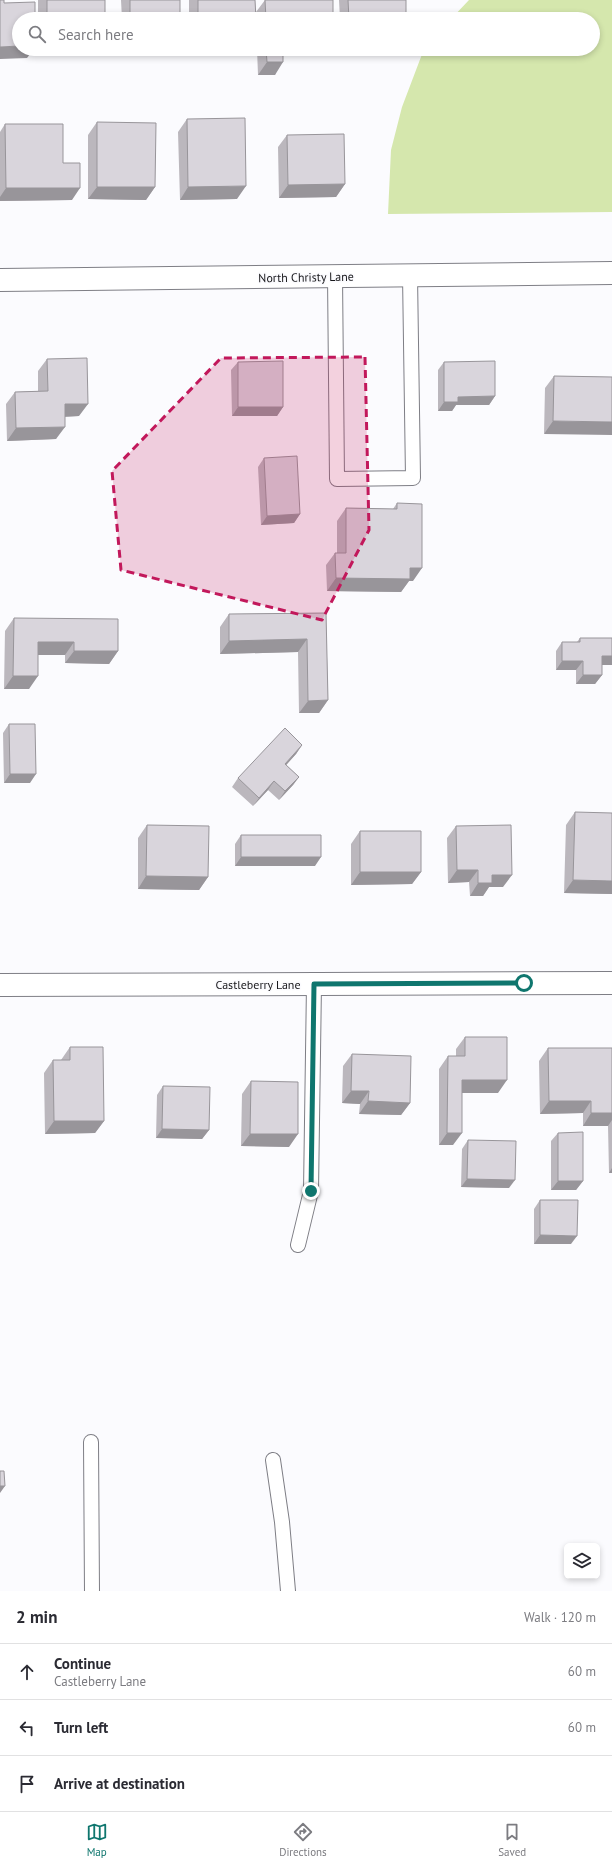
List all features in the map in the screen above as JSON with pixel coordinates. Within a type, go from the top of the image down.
[{"type":"street","name":"North Christy Lane","points":[[0,280],[612,273]]},
{"type":"street","name":"Castleberry Lane","points":[[0,985],[612,983]]},
{"type":"lane","points":[[335,276],[337,479],[413,478],[410,275]]},
{"type":"lane","points":[[298,1245],[311,1191],[314,984]]},
{"type":"lane","points":[[91,1442],[92,1591]]},
{"type":"lane","points":[[273,1460],[282,1522],[288,1591]]},
{"type":"highlighted area","points":[[365,357],[369,530],[322,620],[121,570],[112,471],[221,358]]},
{"type":"green space","points":[[469,0],[612,0],[612,212],[388,214],[391,150],[402,107],[421,56],[600,56],[600,12],[458,12]]},
{"type":"building","points":[[0,0],[4,0],[4,3],[35,2],[35,12],[12,12],[12,46],[0,47]]},
{"type":"building","points":[[47,0],[105,0],[105,12],[47,12]]},
{"type":"building","points":[[130,0],[180,0],[180,12],[130,12]]},
{"type":"building","points":[[198,0],[255,0],[256,12],[198,12]]},
{"type":"building","points":[[265,0],[333,0],[333,12],[266,12]]},
{"type":"building","points":[[348,0],[406,0],[406,12],[349,12]]},
{"type":"building","points":[[267,56],[283,56],[283,62],[267,62]]},
{"type":"building","points":[[245,118],[246,186],[188,187],[187,119]]},
{"type":"building","points":[[97,122],[156,123],[155,187],[97,187]]},
{"type":"building","points":[[5,124],[63,124],[63,163],[80,163],[80,188],[6,188]]},
{"type":"building","points":[[344,134],[345,184],[288,185],[287,135]]},
{"type":"building","points":[[87,358],[88,404],[65,404],[65,427],[16,428],[15,392],[48,391],[47,359]]},
{"type":"building","points":[[283,361],[283,407],[238,407],[238,362]]},
{"type":"building","points":[[495,361],[495,396],[458,397],[458,402],[444,402],[444,362]]},
{"type":"building","points":[[554,376],[612,377],[612,422],[553,421]]},
{"type":"building","points":[[297,456],[300,514],[267,516],[264,458]]},
{"type":"building","points":[[397,503],[422,504],[422,568],[410,568],[410,579],[336,578],[335,553],[346,553],[346,508],[397,509]]},
{"type":"building","points":[[326,613],[328,700],[308,701],[307,639],[229,641],[229,614]]},
{"type":"building","points":[[14,618],[118,619],[118,651],[74,651],[74,642],[38,642],[38,676],[13,676]]},
{"type":"building","points":[[580,638],[612,638],[612,656],[602,656],[602,675],[583,675],[583,661],[562,661],[562,642],[580,642]]},
{"type":"building","points":[[9,724],[35,724],[36,774],[10,774]]},
{"type":"building","points":[[285,728],[302,745],[285,764],[299,777],[285,791],[274,781],[259,798],[238,778]]},
{"type":"building","points":[[575,812],[612,813],[612,881],[573,880]]},
{"type":"building","points":[[147,825],[209,826],[208,877],[146,876]]},
{"type":"building","points":[[511,825],[512,875],[492,875],[492,883],[478,883],[478,870],[457,870],[456,826]]},
{"type":"building","points":[[360,831],[421,831],[421,872],[360,872]]},
{"type":"building","points":[[241,835],[321,835],[321,857],[241,857]]},
{"type":"building","points":[[465,1037],[507,1037],[507,1080],[462,1080],[462,1133],[447,1133],[448,1056],[465,1056]]},
{"type":"building","points":[[70,1047],[103,1047],[104,1121],[54,1121],[53,1060],[70,1060]]},
{"type":"building","points":[[548,1048],[612,1048],[612,1113],[591,1113],[591,1101],[549,1101]]},
{"type":"building","points":[[352,1054],[411,1056],[410,1103],[368,1101],[369,1091],[351,1091]]},
{"type":"building","points":[[251,1081],[298,1082],[298,1134],[250,1134]]},
{"type":"building","points":[[163,1086],[210,1087],[209,1130],[162,1129]]},
{"type":"building","points":[[583,1132],[583,1181],[558,1181],[558,1133]]},
{"type":"building","points":[[468,1140],[516,1141],[515,1180],[467,1179]]},
{"type":"building","points":[[540,1200],[578,1200],[577,1236],[540,1235]]},
{"type":"building","points":[[0,1471],[4,1471],[5,1486],[0,1486]]},
{"type":"route","points":[[311,1191],[312,1010],[314,984],[524,983]]}]
